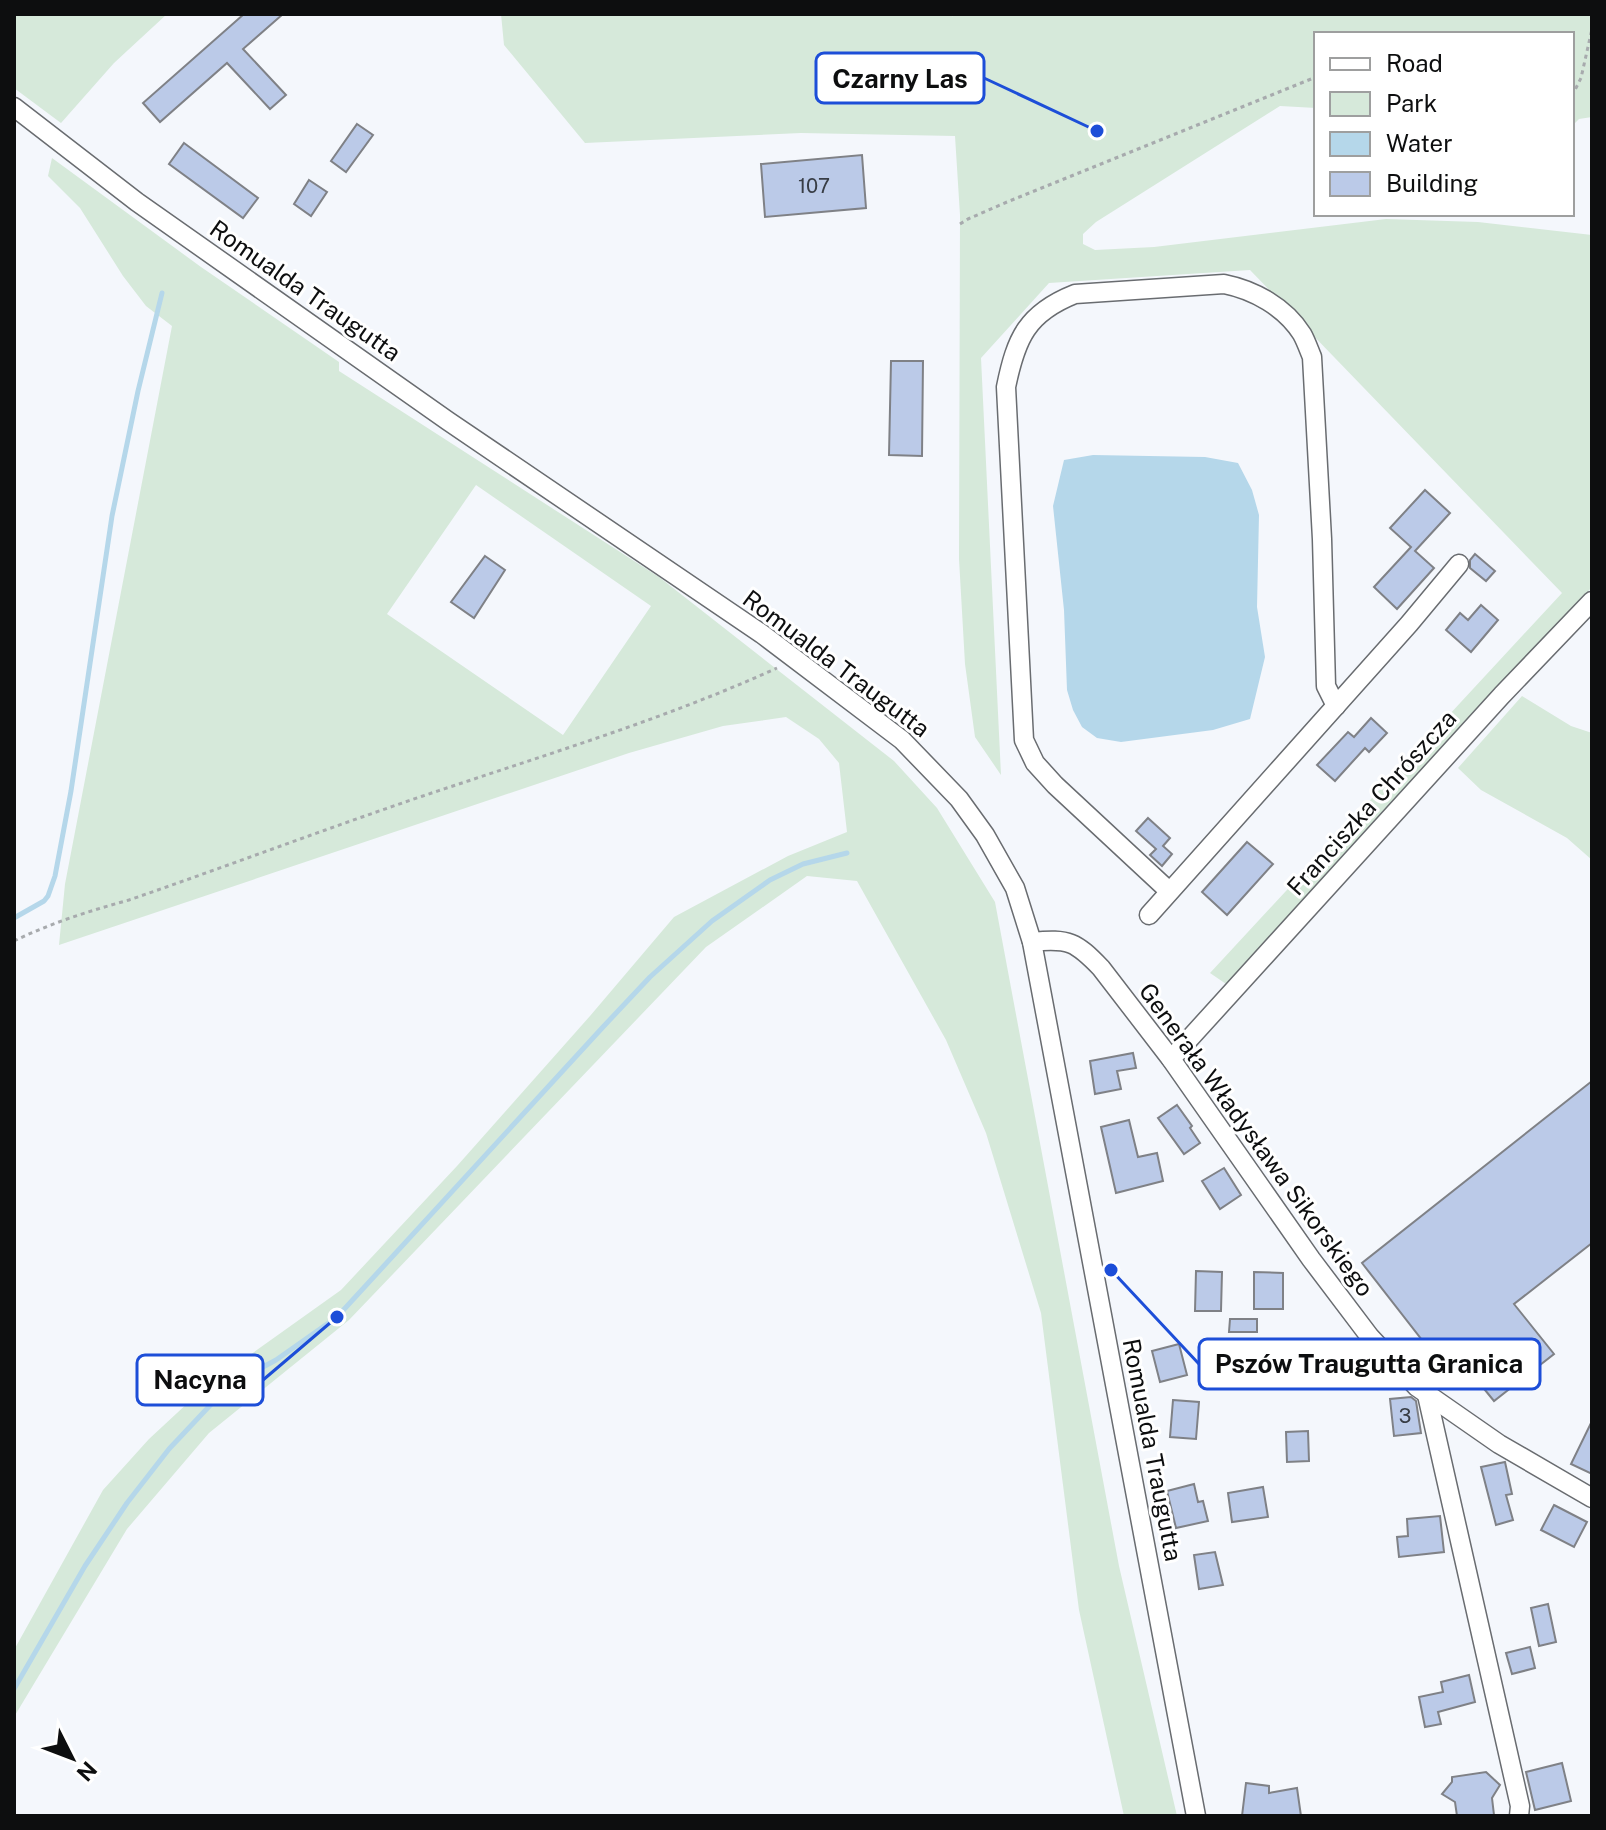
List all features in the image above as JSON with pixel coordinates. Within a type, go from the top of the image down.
[{"type":"street","name":"Romualda Traugutta","points":[[14,107],[163,220],[448,421],[762,634],[902,740],[959,799],[985,835],[1008,872],[1032,942],[1196,1816]]},
{"type":"street","points":[[1169,891],[1055,785],[1035,763],[1024,740],[1006,387],[1018,343],[1032,320],[1053,303],[1075,294],[1224,284],[1246,288],[1267,300],[1302,334],[1312,357],[1326,686],[1336,706]]},
{"type":"street","points":[[1149,915],[1459,564]]},
{"type":"street","name":"Franciszka Chrószcza","points":[[1171,1059],[1502,695],[1592,601]]},
{"type":"street","name":"Generała Władysława Sikorskiego","points":[[1032,942],[1068,941],[1101,968],[1171,1059],[1311,1259],[1362,1326],[1417,1387],[1499,1444],[1592,1498]]},
{"type":"street","points":[[1427,1395],[1520,1806],[1519,1816]]},
{"type":"path","points":[[1574,92],[1581,78],[1592,29]]},
{"type":"path","points":[[960,224],[1314,78]]},
{"type":"path","points":[[14,941],[80,914],[129,900],[465,782],[615,733],[795,659]]},
{"type":"green space","points":[[14,14],[167,14],[114,63],[61,123],[14,88]]},
{"type":"green space","points":[[501,14],[952,14],[953,17],[953,14],[1592,14],[1592,117],[1579,119],[1574,124],[1574,32],[1314,32],[1314,108],[1280,106],[1096,222],[1083,234],[1083,244],[1095,250],[1154,247],[1386,219],[1478,222],[1592,235],[1592,587],[1229,986],[1210,973],[1562,593],[1250,270],[1049,283],[981,358],[1001,775],[975,737],[965,664],[959,559],[960,215],[955,136],[801,133],[585,143],[504,45]]},
{"type":"green space","points":[[52,158],[201,267],[339,362],[339,371],[659,577],[894,761],[937,808],[995,902],[1119,1566],[1177,1816],[1124,1816],[1079,1610],[1041,1313],[986,1133],[946,1040],[857,881],[807,876],[706,947],[349,1320],[209,1433],[127,1529],[14,1717],[14,1650],[103,1490],[149,1439],[205,1387],[341,1290],[457,1166],[674,917],[788,856],[847,832],[839,763],[819,739],[786,717],[723,726],[629,753],[59,945],[65,884],[172,326],[146,306],[80,208],[48,176]],"holes":[[[476,485],[651,606],[563,735],[387,614]]]},
{"type":"green space","points":[[1522,696],[1571,726],[1592,733],[1592,860],[1567,838],[1481,790],[1458,768]]},
{"type":"water","points":[[1093,455],[1205,457],[1238,463],[1252,490],[1259,515],[1257,607],[1265,657],[1250,719],[1213,730],[1121,742],[1097,738],[1082,727],[1067,690],[1064,610],[1053,506],[1064,460]]},
{"type":"building","points":[[244,14],[283,14],[243,49],[286,95],[270,109],[227,63],[160,122],[143,103]]},
{"type":"building","points":[[357,124],[373,135],[346,172],[331,161]]},
{"type":"building","points":[[184,143],[258,198],[243,218],[169,164]]},
{"type":"building","points":[[862,155],[866,208],[765,217],[761,164]]},
{"type":"building","points":[[309,180],[327,192],[311,216],[294,204]]},
{"type":"building","points":[[891,361],[923,361],[922,456],[889,455]]},
{"type":"building","points":[[1425,490],[1450,513],[1415,551],[1434,568],[1397,609],[1374,587],[1411,547],[1390,528]]},
{"type":"building","points":[[1475,554],[1495,571],[1486,581],[1470,568],[1470,560]]},
{"type":"building","points":[[485,556],[505,570],[474,618],[451,602]]},
{"type":"building","points":[[1481,605],[1498,620],[1471,652],[1446,630],[1460,613],[1468,620]]},
{"type":"building","points":[[1371,718],[1387,733],[1369,752],[1365,748],[1335,781],[1317,765],[1348,732],[1354,737]]},
{"type":"building","points":[[1148,818],[1170,838],[1163,846],[1172,854],[1162,866],[1150,855],[1156,849],[1136,831]]},
{"type":"building","points":[[1247,842],[1273,864],[1227,915],[1202,892]]},
{"type":"building","points":[[1133,1053],[1136,1068],[1117,1071],[1121,1089],[1095,1094],[1090,1061]]},
{"type":"building","points":[[1592,1081],[1592,1243],[1514,1304],[1554,1354],[1494,1401],[1454,1352],[1440,1363],[1362,1263]]},
{"type":"building","points":[[1177,1105],[1200,1143],[1184,1154],[1158,1118]]},
{"type":"building","points":[[1129,1120],[1138,1157],[1157,1153],[1163,1181],[1116,1193],[1101,1127]]},
{"type":"building","points":[[1224,1168],[1241,1195],[1220,1209],[1202,1181]]},
{"type":"building","points":[[1196,1271],[1222,1272],[1221,1311],[1195,1311]]},
{"type":"building","points":[[1254,1272],[1283,1273],[1283,1309],[1254,1309]]},
{"type":"building","points":[[1230,1319],[1257,1319],[1257,1332],[1229,1332]]},
{"type":"building","points":[[1179,1344],[1187,1375],[1160,1382],[1152,1351]]},
{"type":"building","points":[[1411,1397],[1416,1401],[1421,1433],[1394,1436],[1390,1399]]},
{"type":"building","points":[[1173,1400],[1199,1402],[1196,1439],[1170,1437]]},
{"type":"building","points":[[1592,1421],[1592,1474],[1571,1464]]},
{"type":"building","points":[[1308,1431],[1309,1461],[1287,1462],[1286,1432]]},
{"type":"building","points":[[1505,1462],[1512,1494],[1506,1495],[1513,1520],[1496,1525],[1481,1467]]},
{"type":"building","points":[[1194,1484],[1198,1502],[1203,1501],[1208,1521],[1176,1528],[1167,1491]]},
{"type":"building","points":[[1263,1487],[1268,1517],[1232,1522],[1228,1493]]},
{"type":"building","points":[[1554,1505],[1587,1522],[1574,1547],[1541,1530]]},
{"type":"building","points":[[1440,1516],[1444,1552],[1399,1557],[1397,1537],[1408,1536],[1407,1519]]},
{"type":"building","points":[[1215,1552],[1223,1585],[1199,1589],[1194,1555]]},
{"type":"building","points":[[1548,1604],[1556,1642],[1539,1646],[1531,1608]]},
{"type":"building","points":[[1530,1647],[1535,1668],[1512,1674],[1506,1653]]},
{"type":"building","points":[[1469,1675],[1475,1702],[1438,1712],[1441,1724],[1425,1727],[1419,1697],[1443,1692],[1441,1682]]},
{"type":"building","points":[[1562,1763],[1571,1801],[1535,1810],[1526,1772]]},
{"type":"building","points":[[1486,1772],[1500,1785],[1492,1798],[1494,1815],[1457,1816],[1455,1802],[1442,1794],[1452,1782],[1452,1777]]},
{"type":"building","points":[[1246,1783],[1269,1786],[1269,1793],[1297,1788],[1301,1816],[1242,1816]]},
{"type":"waterway","points":[[14,918],[44,901],[55,876],[71,791],[112,516],[162,293]]},
{"type":"waterway","points":[[14,1689],[85,1566],[127,1503],[169,1449],[217,1398],[239,1380],[276,1360],[337,1317],[650,977],[712,921],[770,880],[803,864],[847,853]]},
{"type":"place","name":"Czarny Las","points":[[1097,131]]},
{"type":"place","name":"Pszów Traugutta Granica","points":[[1111,1270]]},
{"type":"place","name":"Nacyna","points":[[337,1317]]}]
